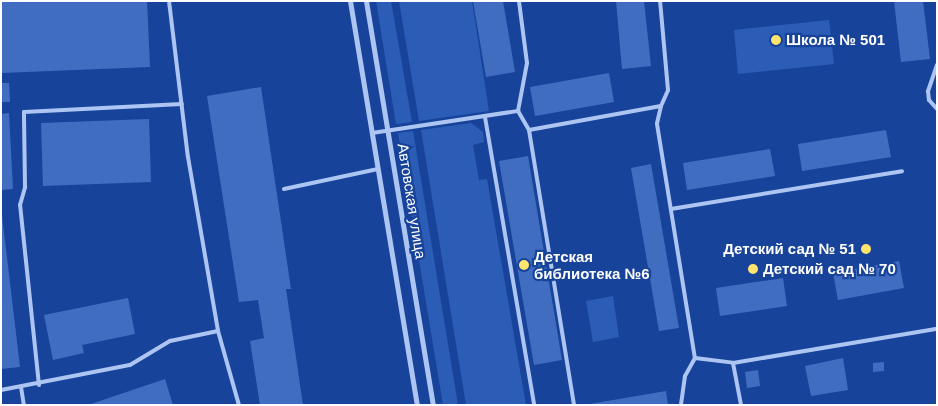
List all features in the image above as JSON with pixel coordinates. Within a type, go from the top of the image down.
[{"type":"street","name":"Автовская улица","points":[[350,1],[417,405]]},
{"type":"street","name":"Автовская улица","points":[[366,1],[433,405]]},
{"type":"lane","points":[[169,1],[182,104],[218,331],[239,405]]},
{"type":"lane","points":[[520,1],[527,63],[518,111],[529,130],[574,405]]},
{"type":"lane","points":[[660,1],[668,90],[661,106],[657,124],[695,358],[686,376],[681,405]]},
{"type":"lane","points":[[937,65],[928,90],[929,100],[937,109]]},
{"type":"lane","points":[[39,385],[20,205],[25,186],[24,112],[182,104]]},
{"type":"lane","points":[[529,130],[661,106]]},
{"type":"lane","points":[[372,133],[518,111]]},
{"type":"lane","points":[[485,117],[534,405]]},
{"type":"lane","points":[[284,190],[378,169]]},
{"type":"lane","points":[[671,209],[902,171]]},
{"type":"lane","points":[[695,358],[734,363],[937,329]]},
{"type":"lane","points":[[1,390],[39,385],[130,364],[170,341],[218,331]]},
{"type":"lane","points":[[734,363],[742,405]]},
{"type":"lane","points":[[21,387],[24,405]]},
{"type":"shaded area","points":[[376,1],[391,1],[412,122],[396,124]]},
{"type":"shaded area","points":[[399,1],[472,1],[489,111],[419,121]]},
{"type":"shaded area","points":[[829,20],[834,64],[738,74],[734,30]]},
{"type":"shaded area","points":[[471,123],[483,132],[484,142],[473,145],[479,180],[487,179],[526,405],[466,405],[421,130]]},
{"type":"shaded area","points":[[413,131],[458,405],[443,405],[398,133]]},
{"type":"shaded area","points":[[613,296],[619,337],[593,342],[586,301]]},
{"type":"building","points":[[1,1],[147,1],[150,67],[1,73]]},
{"type":"building","points":[[473,1],[503,1],[515,72],[486,77]]},
{"type":"building","points":[[616,1],[644,1],[651,66],[622,69]]},
{"type":"building","points":[[894,1],[923,1],[930,59],[901,62]]},
{"type":"building","points":[[609,73],[614,102],[535,116],[530,87]]},
{"type":"building","points":[[1,83],[9,83],[10,102],[1,102]]},
{"type":"building","points":[[261,87],[291,289],[286,289],[303,405],[260,405],[250,341],[264,338],[258,300],[239,302],[207,96]]},
{"type":"building","points":[[9,113],[13,189],[1,190],[1,114]]},
{"type":"building","points":[[149,119],[151,182],[43,186],[41,123]]},
{"type":"building","points":[[886,130],[891,157],[802,171],[798,144]]},
{"type":"building","points":[[770,149],[775,176],[687,190],[683,163]]},
{"type":"building","points":[[528,156],[562,360],[534,365],[499,161]]},
{"type":"building","points":[[651,164],[679,328],[659,331],[631,168]]},
{"type":"building","points":[[1,207],[20,367],[1,369]]},
{"type":"building","points":[[899,261],[904,288],[838,300],[833,273]]},
{"type":"building","points":[[783,278],[787,306],[720,316],[716,288]]},
{"type":"building","points":[[128,298],[135,334],[82,345],[84,353],[53,360],[44,315]]},
{"type":"building","points":[[843,358],[848,390],[811,396],[805,366]]},
{"type":"building","points":[[884,362],[884,371],[873,372],[873,363]]},
{"type":"building","points":[[758,370],[760,386],[747,388],[745,372]]},
{"type":"building","points":[[165,379],[173,405],[91,405],[91,404]]},
{"type":"building","points":[[666,391],[668,405],[590,405],[590,404]]},
{"type":"place","name":"Школа № 501","points":[[776,40]]},
{"type":"place","name":"Детский сад № 51","points":[[866,249]]},
{"type":"place","name":"Детская библиотека №6","points":[[524,265]]},
{"type":"place","name":"Детский сад № 70","points":[[753,269]]}]
